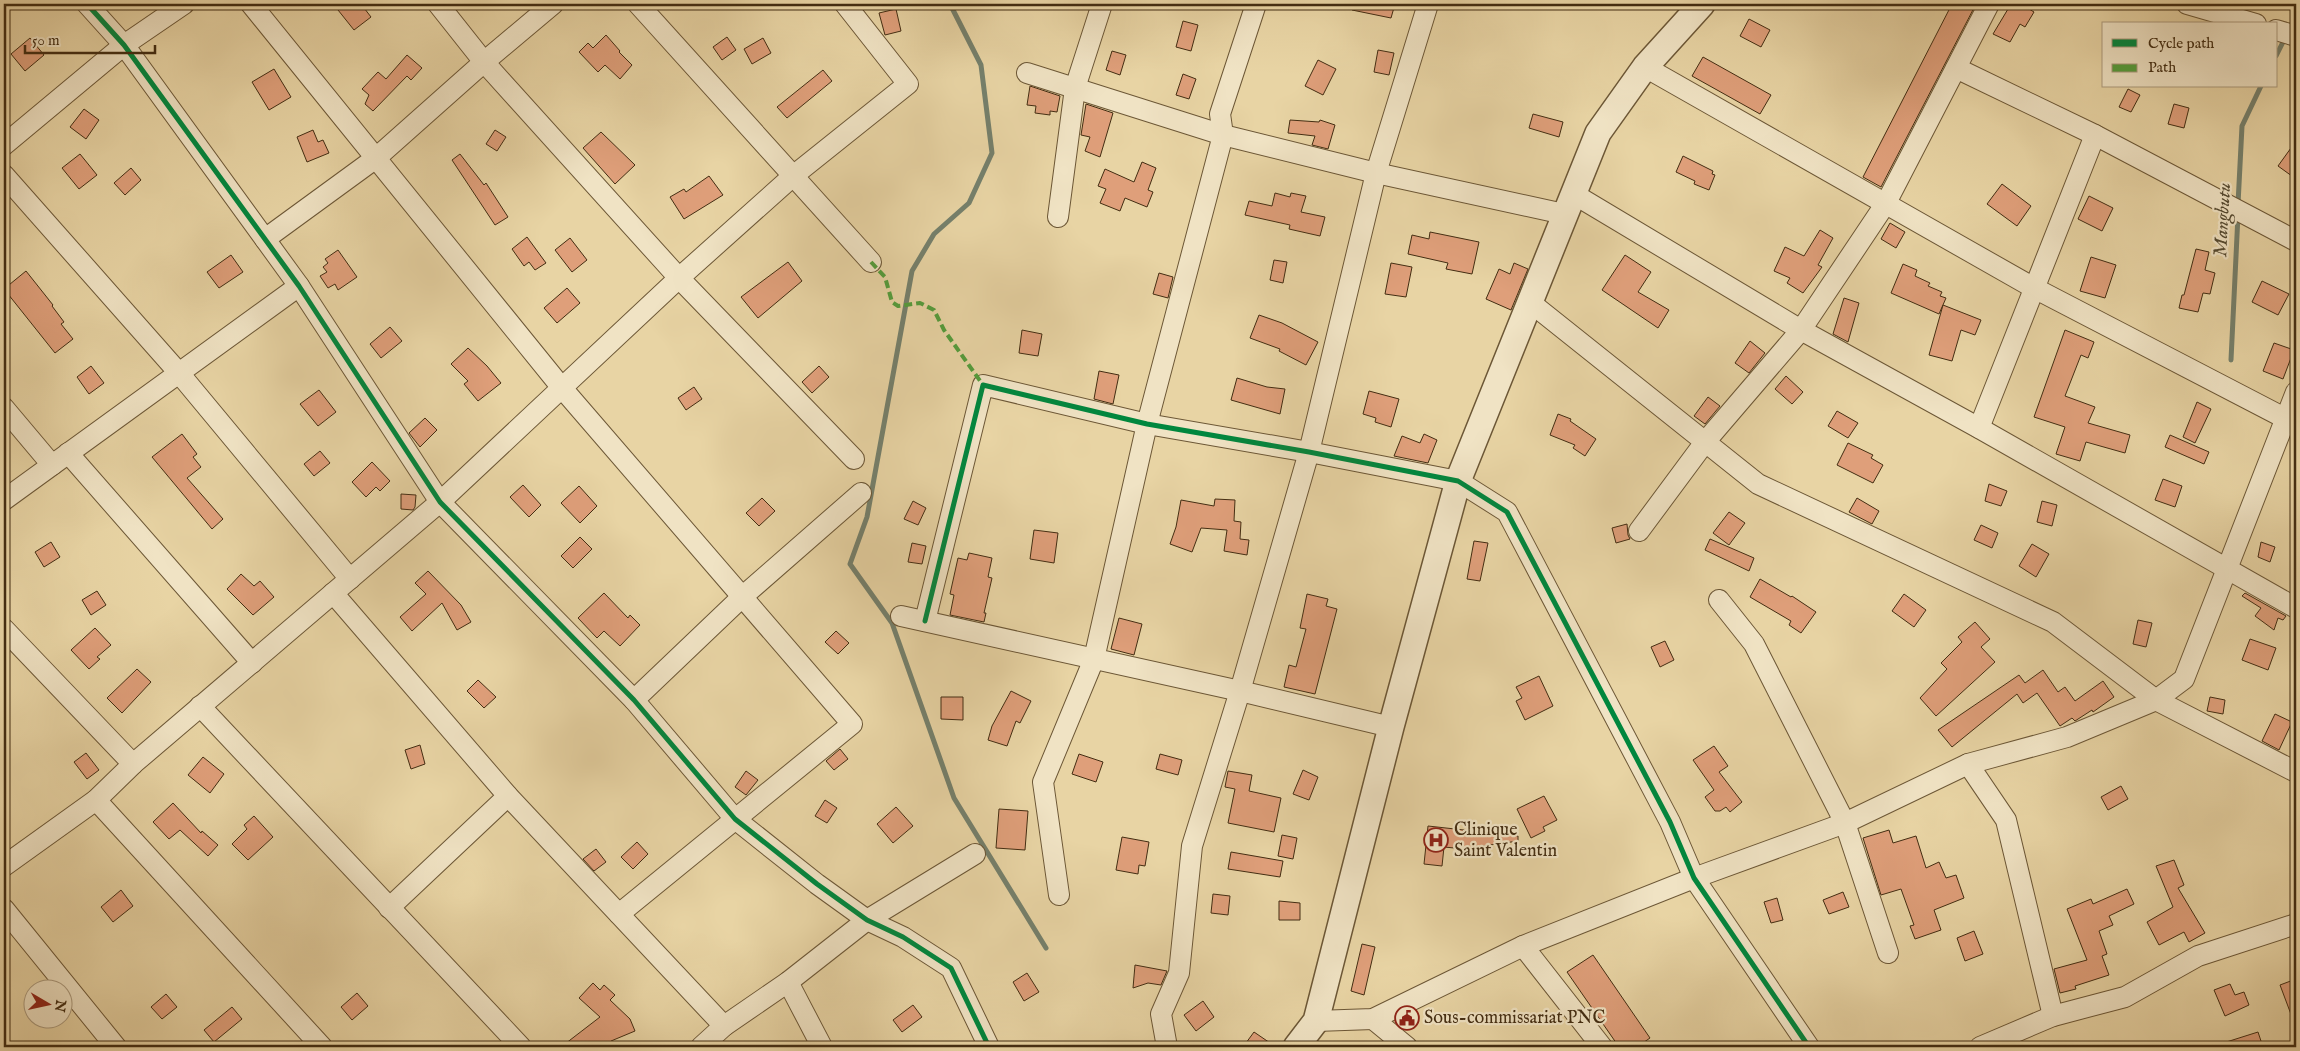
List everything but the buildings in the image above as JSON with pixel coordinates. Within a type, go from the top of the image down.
[{"type":"street","points":[[87,4],[124,45],[299,286],[440,502],[634,700],[735,818],[817,884],[867,920],[903,936],[951,968],[989,1047]]},
{"type":"street","points":[[4,145],[124,45],[184,4]]},
{"type":"street","points":[[251,4],[562,388],[852,724],[619,914]]},
{"type":"street","points":[[438,4],[484,62],[679,278],[854,459]]},
{"type":"street","points":[[265,239],[376,158],[484,62],[554,4]]},
{"type":"street","points":[[638,4],[871,262]]},
{"type":"street","points":[[4,866],[96,800],[133,764],[440,502],[679,278],[793,176],[908,84],[845,4]]},
{"type":"street","points":[[1058,217],[1074,88],[1102,4]]},
{"type":"street","points":[[1059,895],[1044,782],[1094,659],[1147,424],[1223,135],[1220,114],[1256,4]]},
{"type":"street","points":[[1167,1047],[1161,1014],[1179,973],[1192,846],[1240,690],[1308,452],[1376,173],[1428,4]]},
{"type":"street","points":[[1296,1047],[1316,1021],[1391,727],[1458,482],[1598,133],[1646,67],[1702,4]]},
{"type":"street","points":[[1639,531],[1705,442],[1801,330],[1886,202],[1989,4]]},
{"type":"street","points":[[2188,4],[2249,22]]},
{"type":"street","points":[[2278,31],[2296,36]]},
{"type":"street","points":[[1646,67],[2034,288],[2292,422]]},
{"type":"street","points":[[1956,68],[2095,135],[2296,240]]},
{"type":"street","points":[[1027,73],[1223,135],[1376,173],[1568,204],[1978,428],[2296,608]]},
{"type":"street","points":[[1978,428],[2095,135]]},
{"type":"street","points":[[4,174],[179,373],[350,579]]},
{"type":"street","points":[[4,500],[299,286]]},
{"type":"street","points":[[1531,303],[1758,484],[2053,622],[2156,700],[2296,772]]},
{"type":"street","points":[[925,621],[983,385],[1147,424],[1308,452],[1458,482],[1508,512],[1670,822],[1694,878],[1809,1047]]},
{"type":"street","points":[[1316,1021],[1373,1019],[1522,946],[1694,878],[1845,823],[1968,764],[2067,737],[2156,700],[2184,679],[2228,570],[2292,422],[2296,392]]},
{"type":"street","points":[[4,408],[52,465]]},
{"type":"street","points":[[68,454],[252,662]]},
{"type":"street","points":[[634,700],[742,597],[861,493]]},
{"type":"street","points":[[333,592],[508,796],[724,1026]]},
{"type":"street","points":[[1719,600],[1754,644],[1845,823],[1888,953]]},
{"type":"street","points":[[901,616],[1240,690],[1391,727]]},
{"type":"street","points":[[4,629],[133,764]]},
{"type":"street","points":[[200,706],[521,1047]]},
{"type":"street","points":[[1968,764],[2006,820],[2053,1016]]},
{"type":"street","points":[[389,908],[508,796]]},
{"type":"street","points":[[96,800],[322,1047]]},
{"type":"street","points":[[701,1047],[724,1026],[788,982],[867,920],[975,854]]},
{"type":"street","points":[[4,909],[116,1047]]},
{"type":"street","points":[[1980,1047],[2053,1016],[2125,997],[2198,956],[2296,924]]},
{"type":"street","points":[[1522,946],[1602,1047]]},
{"type":"street","points":[[788,982],[822,1047]]},
{"type":"street","points":[[1373,1019],[1407,1047]]},
{"type":"waterway","points":[[950,4],[981,65],[992,153],[969,203],[934,234],[912,271],[867,517],[850,564],[892,623],[954,798],[1046,948]]},
{"type":"waterway","name":"Mangbutu","points":[[2290,28],[2296,15]]},
{"type":"waterway","name":"Mangbutu","points":[[2278,52],[2285,38]]},
{"type":"waterway","name":"Mangbutu","points":[[2238,204],[2242,126],[2260,88]]},
{"type":"waterway","name":"Mangbutu","points":[[2231,360],[2238,215]]},
{"type":"marked path","points":[[871,262],[885,277],[892,302],[898,306],[920,303],[934,310],[944,330],[983,385]]},
{"type":"cycle path","points":[[87,4],[124,45],[299,286],[440,502],[634,700],[735,819],[817,884],[867,920],[903,937],[951,968],[989,1047]]},
{"type":"cycle path","points":[[925,621],[983,385],[1147,424],[1309,452],[1458,481],[1507,512],[1670,822],[1694,878],[1809,1047]]},
{"type":"place","name":"Clinique Saint Valentin","points":[[1436,840]]},
{"type":"place","name":"Sous-commissariat PNC","points":[[1407,1018]]}]
